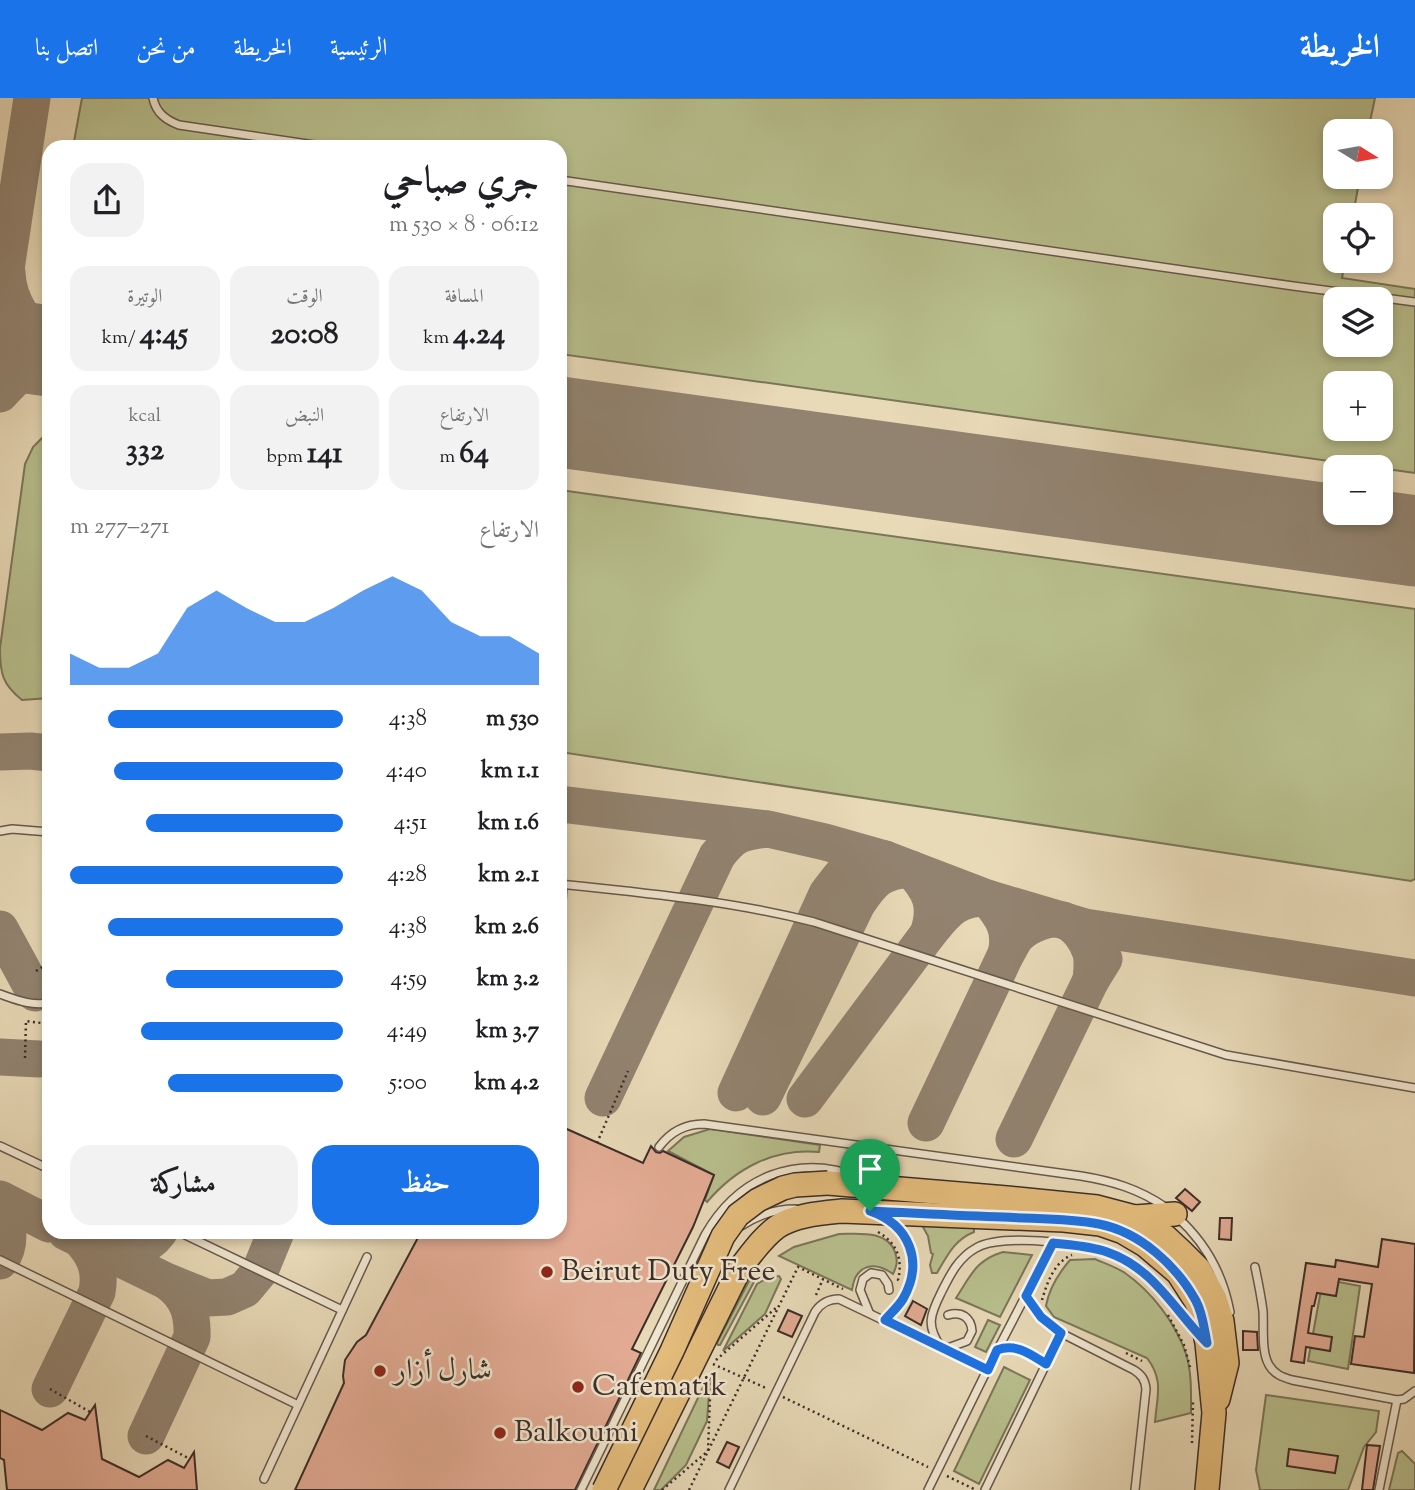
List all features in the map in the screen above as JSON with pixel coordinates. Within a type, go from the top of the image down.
[{"type":"main road","points":[[603,1490],[672,1351],[723,1236],[738,1216],[758,1200],[783,1188],[806,1184],[825,1175],[883,1187],[1097,1207],[1135,1217],[1166,1237],[1199,1269],[1215,1299],[1222,1321],[1227,1363],[1214,1413]]},
{"type":"main road","points":[[630,1490],[740,1268],[779,1225],[807,1215],[842,1211],[874,1221],[1064,1220],[1100,1224],[1123,1232],[1145,1245],[1178,1273],[1201,1312],[1214,1413],[1208,1490]]},
{"type":"main road","points":[[1135,1217],[1175,1214]]},
{"type":"lane","points":[[153,98],[160,114],[180,125],[281,140]]},
{"type":"lane","points":[[567,181],[1415,302]]},
{"type":"lane","points":[[0,831],[12,829],[42,831]]},
{"type":"lane","points":[[567,885],[726,903],[795,917],[1226,1055],[1415,1088]]},
{"type":"lane","points":[[0,994],[26,1003],[42,1004]]},
{"type":"lane","points":[[659,1147],[679,1129],[704,1124],[1113,1182],[1138,1191],[1175,1214],[1195,1235],[1211,1259],[1231,1316]]},
{"type":"lane","points":[[0,1146],[42,1166]]},
{"type":"lane","points":[[581,1490],[713,1221],[733,1197],[757,1181],[797,1168],[825,1175]]},
{"type":"lane","points":[[603,1490],[722,1246],[750,1221],[772,1212],[793,1209],[842,1211]]},
{"type":"lane","points":[[874,1221],[880,1214],[896,1226],[912,1250],[908,1289],[885,1320]]},
{"type":"lane","points":[[194,1239],[342,1310]]},
{"type":"lane","points":[[943,1348],[931,1328],[932,1314],[949,1275],[966,1254],[982,1245],[1004,1240],[1053,1243],[1104,1251],[1122,1258],[1152,1279],[1207,1343]]},
{"type":"lane","points":[[928,1490],[1053,1243]]},
{"type":"lane","points":[[264,1479],[367,1257]]},
{"type":"lane","points":[[0,1260],[298,1405]]},
{"type":"lane","points":[[1255,1267],[1263,1308],[1266,1358],[1275,1373],[1292,1380],[1397,1400],[1404,1399],[1415,1391]]},
{"type":"lane","points":[[870,1312],[860,1290],[863,1279],[872,1273],[882,1275],[889,1290]]},
{"type":"lane","points":[[1026,1296],[1041,1317],[1061,1333],[1134,1370],[1145,1381],[1135,1490]]},
{"type":"lane","points":[[729,1490],[815,1312],[822,1303],[839,1299],[988,1370]]},
{"type":"lane","points":[[943,1348],[967,1341],[972,1331],[972,1325],[965,1316],[954,1313],[948,1315]]},
{"type":"lane","points":[[1227,1363],[1232,1328]]},
{"type":"lane","points":[[985,1490],[1061,1333]]},
{"type":"lane","points":[[997,1350],[1018,1348],[1046,1364]]},
{"type":"lane","points":[[1380,1490],[1397,1400]]},
{"type":"path","points":[[36,971],[42,967]]},
{"type":"path","points":[[25,1058],[26,1021],[42,1023]]},
{"type":"path","points":[[597,1143],[628,1071]]},
{"type":"path","points":[[874,1221],[896,1249],[901,1264],[898,1280],[908,1289]]},
{"type":"path","points":[[689,1490],[798,1267],[844,1290]]},
{"type":"path","points":[[662,1490],[708,1451],[711,1370],[716,1359],[779,1305]]},
{"type":"path","points":[[1164,1310],[1184,1345],[1191,1371]]},
{"type":"path","points":[[718,1366],[976,1490]]},
{"type":"path","points":[[50,1389],[90,1412]]},
{"type":"path","points":[[1191,1452],[1193,1395]]},
{"type":"path","points":[[146,1436],[190,1459]]},
{"type":"green space","points":[[82,98],[1375,98],[1371,119],[1323,119],[1323,189],[1358,189],[1355,203],[1323,203],[1323,273],[1343,273],[1342,278],[1415,289],[1415,473],[1393,470],[1393,455],[1323,455],[1323,460],[567,355],[567,140],[74,140]]},
{"type":"green space","points":[[42,438],[42,699],[22,700],[6,683],[0,648],[25,464],[33,447]]},
{"type":"green space","points":[[567,491],[1415,609],[1415,879],[1411,881],[567,753]]},
{"type":"green space","points":[[710,1129],[820,1145],[819,1152],[787,1153],[757,1163],[730,1179],[707,1202],[705,1200],[714,1175],[668,1151],[684,1137]]},
{"type":"green space","points":[[925,1224],[974,1227],[974,1232],[961,1239],[952,1249],[937,1273],[932,1273],[930,1265],[933,1254],[923,1227]]},
{"type":"green space","points":[[839,1234],[872,1235],[886,1240],[896,1255],[897,1263],[893,1274],[879,1267],[866,1267],[857,1275],[852,1290],[779,1256],[794,1247]]},
{"type":"green space","points":[[1003,1252],[1032,1255],[1000,1317],[956,1298],[980,1264]]},
{"type":"green space","points":[[1095,1259],[1135,1281],[1169,1319],[1188,1361],[1191,1413],[1155,1422],[1158,1381],[1147,1358],[1054,1317],[1046,1306],[1049,1293],[1070,1260]]},
{"type":"green space","points":[[779,1276],[781,1279],[765,1314],[723,1351],[757,1284],[767,1278]]},
{"type":"green space","points":[[751,1277],[755,1280],[718,1345],[717,1343]]},
{"type":"green space","points":[[1323,1279],[1360,1286],[1348,1369],[1308,1361]]},
{"type":"green space","points":[[988,1320],[1000,1325],[986,1352],[975,1347]]},
{"type":"green space","points":[[1004,1367],[1030,1380],[979,1484],[954,1471]]},
{"type":"green space","points":[[707,1379],[710,1380],[707,1421],[686,1465],[661,1490],[654,1490]]},
{"type":"green space","points":[[1266,1395],[1379,1411],[1376,1432],[1364,1447],[1348,1490],[1260,1490],[1256,1470]]},
{"type":"green space","points":[[1402,1451],[1415,1464],[1415,1490],[1389,1490],[1398,1453]]},
{"type":"building","points":[[567,1129],[643,1163],[651,1146],[656,1152],[663,1151],[714,1175],[693,1227],[632,1349],[641,1353],[575,1490],[295,1490],[344,1383],[345,1360],[357,1342],[366,1335],[417,1239],[567,1239]]},
{"type":"building","points":[[1185,1189],[1200,1202],[1192,1211],[1176,1198]]},
{"type":"building","points":[[1220,1218],[1232,1218],[1231,1240],[1219,1239]]},
{"type":"building","points":[[1382,1239],[1415,1244],[1414,1373],[1351,1364],[1355,1336],[1364,1337],[1372,1284],[1339,1279],[1336,1296],[1317,1293],[1308,1333],[1332,1337],[1330,1351],[1306,1347],[1304,1363],[1291,1361],[1306,1263],[1335,1267],[1336,1260],[1378,1267]]},
{"type":"building","points":[[913,1301],[927,1309],[921,1325],[905,1316]]},
{"type":"building","points":[[788,1310],[802,1316],[792,1337],[778,1331]]},
{"type":"building","points":[[1243,1331],[1257,1332],[1258,1350],[1243,1350]]},
{"type":"building","points":[[95,1405],[102,1459],[139,1477],[168,1460],[184,1468],[194,1452],[197,1490],[7,1490],[4,1460],[0,1458],[0,1410],[42,1430],[68,1413],[85,1420]]},
{"type":"building","points":[[727,1442],[739,1447],[729,1468],[717,1462]]},
{"type":"building","points":[[1367,1445],[1380,1446],[1373,1490],[1362,1490]]},
{"type":"building","points":[[1289,1449],[1338,1456],[1335,1473],[1287,1466]]},
{"type":"taxiway","points":[[0,308],[32,98]]},
{"type":"taxiway","points":[[7,273],[15,304],[26,322],[42,338]]},
{"type":"taxiway","points":[[0,394],[22,373],[42,363]]},
{"type":"taxiway","points":[[0,752],[42,752]]},
{"type":"taxiway","points":[[567,805],[768,829],[885,859],[987,898],[1085,927],[1415,978]]},
{"type":"taxiway","points":[[603,1098],[717,856],[738,836],[767,829]]},
{"type":"taxiway","points":[[736,1093],[827,894],[850,868],[864,862],[885,859]]},
{"type":"taxiway","points":[[763,1097],[857,904],[873,883],[892,872],[911,869],[930,898],[932,915],[928,934]]},
{"type":"taxiway","points":[[805,1099],[928,934],[952,908],[967,901],[987,898],[1007,930],[1006,954]]},
{"type":"taxiway","points":[[926,1123],[1006,954],[1022,931],[1051,919],[1063,920],[1073,925],[1084,938],[1091,953],[1091,980]]},
{"type":"taxiway","points":[[0,929],[35,993]]},
{"type":"taxiway","points":[[1014,1139],[1091,980],[1104,959]]},
{"type":"taxiway","points":[[0,1057],[39,1059]]},
{"type":"taxiway","points":[[0,1199],[42,1220]]},
{"type":"taxiway","points":[[0,1207],[8,1234],[4,1255],[0,1261]]},
{"type":"taxiway","points":[[80,1239],[168,1282],[208,1298],[227,1297],[245,1289],[260,1271],[273,1239]]},
{"type":"taxiway","points":[[50,1389],[97,1292],[96,1263],[80,1239]]},
{"type":"taxiway","points":[[107,1251],[129,1250],[153,1239]]},
{"type":"taxiway","points":[[146,1436],[192,1337],[188,1306],[180,1293],[168,1282]]},
{"type":"runway","points":[[0,344],[42,350]]},
{"type":"runway","points":[[567,423],[1415,541]]},
{"type":"place","name":"Beirut Duty Free","points":[[547,1272]]},
{"type":"place","name":"شارل أزار","points":[[380,1371]]},
{"type":"place","name":"Cafematik","points":[[578,1387]]},
{"type":"place","name":"Balkoumi","points":[[500,1433]]},
{"type":"route","points":[[870,1211],[1064,1220],[1100,1224],[1123,1232],[1145,1245],[1178,1273],[1201,1312],[1207,1343],[1152,1279],[1138,1267],[1104,1251],[1053,1243],[1026,1296],[1041,1317],[1061,1333],[1046,1364],[1018,1348],[1008,1347],[997,1350],[988,1370],[885,1320],[908,1289],[912,1250],[896,1226],[880,1214],[870,1211]]}]
